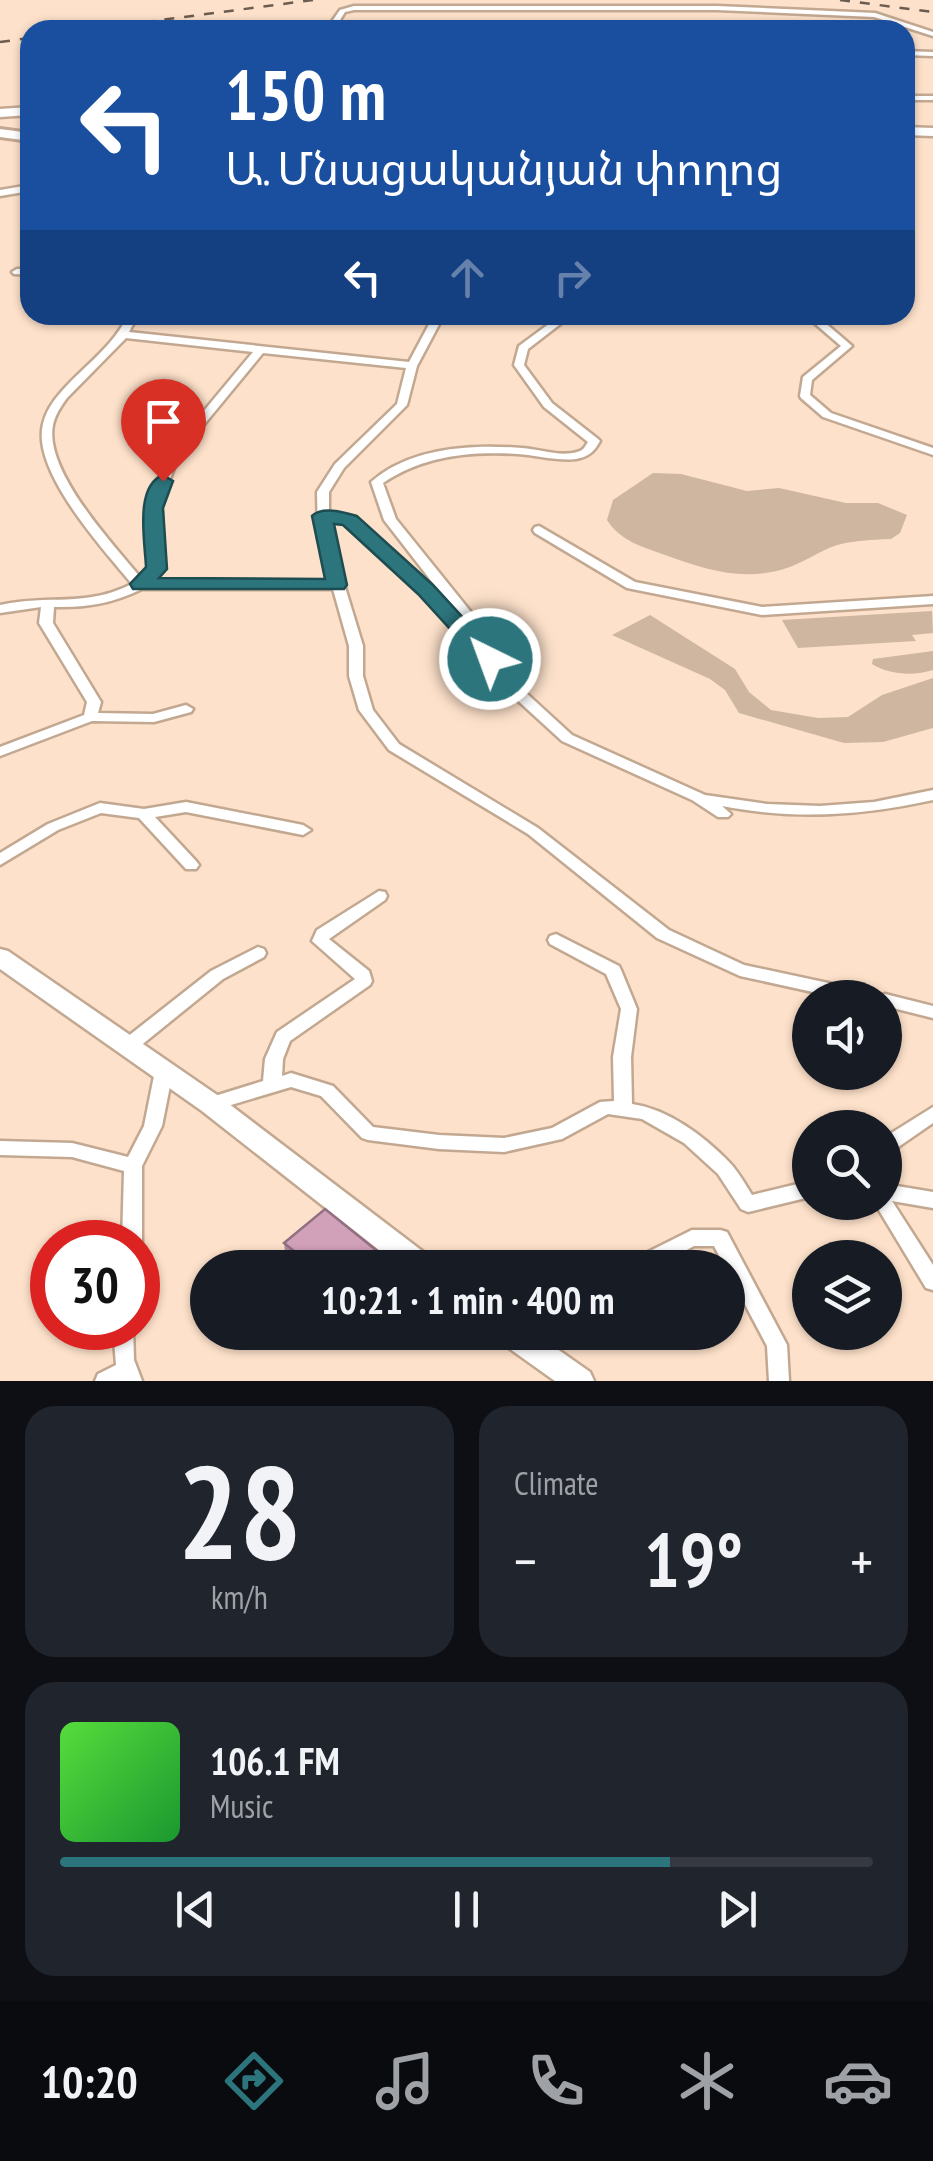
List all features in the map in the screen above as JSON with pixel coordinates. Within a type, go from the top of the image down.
[{"type":"street","points":[[336,20],[349,8],[593,6],[754,9],[888,20]]},
{"type":"street","points":[[130,325],[126,335],[52,410],[46,438],[79,512],[140,584],[337,585]]},
{"type":"street","points":[[434,325],[412,366],[402,404],[340,466],[324,492],[322,516],[356,646],[356,676],[366,710],[394,747],[532,832],[663,934],[740,970],[792,981]]},
{"type":"street","points":[[490,659],[488,645],[478,630],[390,520],[377,482],[402,466],[440,456],[514,451],[572,457],[588,452],[594,441],[548,406],[519,365],[523,348],[554,325]]},
{"type":"street","points":[[822,325],[847,346],[808,379],[805,396],[826,415],[933,452]]},
{"type":"street","points":[[126,335],[412,366]]},
{"type":"street","points":[[0,609],[24,604],[91,604],[120,597],[156,569],[153,508],[174,454],[258,352]]},
{"type":"street","points":[[322,516],[350,520],[426,589],[536,712],[567,738],[697,797],[723,814]]},
{"type":"street","points":[[540,530],[631,585],[762,611],[933,600]]},
{"type":"street","points":[[48,606],[46,623],[94,702],[90,717]]},
{"type":"street","points":[[0,752],[90,717],[154,718],[186,709]]},
{"type":"street","points":[[697,797],[807,814],[855,811],[933,794]]},
{"type":"street","points":[[0,860],[53,827],[100,808],[144,814],[186,807],[303,830]]},
{"type":"street","points":[[144,814],[191,864]]},
{"type":"street","points":[[272,1086],[274,1059],[282,1037],[364,981],[363,975],[320,942],[323,934],[378,896]]},
{"type":"street","points":[[556,940],[613,970],[629,1009],[622,1057],[623,1109]]},
{"type":"street","points":[[128,1046],[217,974],[258,954]]},
{"type":"street","points":[[0,957],[211,1104],[401,1250]]},
{"type":"street","points":[[902,1004],[933,1012]]},
{"type":"street","points":[[133,1220],[134,1166],[153,1126],[164,1070]]},
{"type":"street","points":[[211,1104],[291,1080],[327,1091],[368,1133],[504,1145],[556,1134],[606,1106],[646,1113],[690,1138],[725,1169],[748,1204],[792,1193]]},
{"type":"street","points":[[902,1135],[933,1114]]},
{"type":"street","points":[[0,1148],[72,1150],[134,1166]]},
{"type":"street","points":[[902,1195],[933,1200]]},
{"type":"street","points":[[894,1220],[933,1282]]},
{"type":"street","points":[[669,1250],[692,1238],[720,1238],[727,1250]]},
{"type":"street","points":[[745,1282],[776,1345],[780,1381]]},
{"type":"street","points":[[105,1381],[130,1375],[126,1350]]},
{"type":"street","points":[[534,1350],[578,1381]]},
{"type":"shaded area","points":[[653,473],[681,474],[747,491],[779,488],[846,503],[878,503],[907,515],[900,533],[891,539],[837,545],[771,572],[725,572],[640,546],[618,533],[607,520],[613,500]]},
{"type":"shaded area","points":[[932,611],[933,633],[912,635],[916,641],[798,648],[782,620]]},
{"type":"shaded area","points":[[650,615],[735,669],[749,692],[771,710],[818,718],[848,717],[882,695],[933,678],[933,728],[883,742],[844,743],[739,713],[725,690],[710,679],[612,635]]},
{"type":"shaded area","points":[[933,651],[933,670],[926,672],[894,672],[872,664],[873,659]]},
{"type":"building","points":[[325,1209],[376,1250],[293,1250],[284,1243]]},
{"type":"railway","points":[[161,20],[313,0]]},
{"type":"railway","points":[[840,0],[933,12]]},
{"type":"railway","points":[[0,42],[20,39]]},
{"type":"route","points":[[163,481],[153,508],[156,569],[140,584],[337,585],[322,516],[350,520],[426,589],[490,659]]}]
